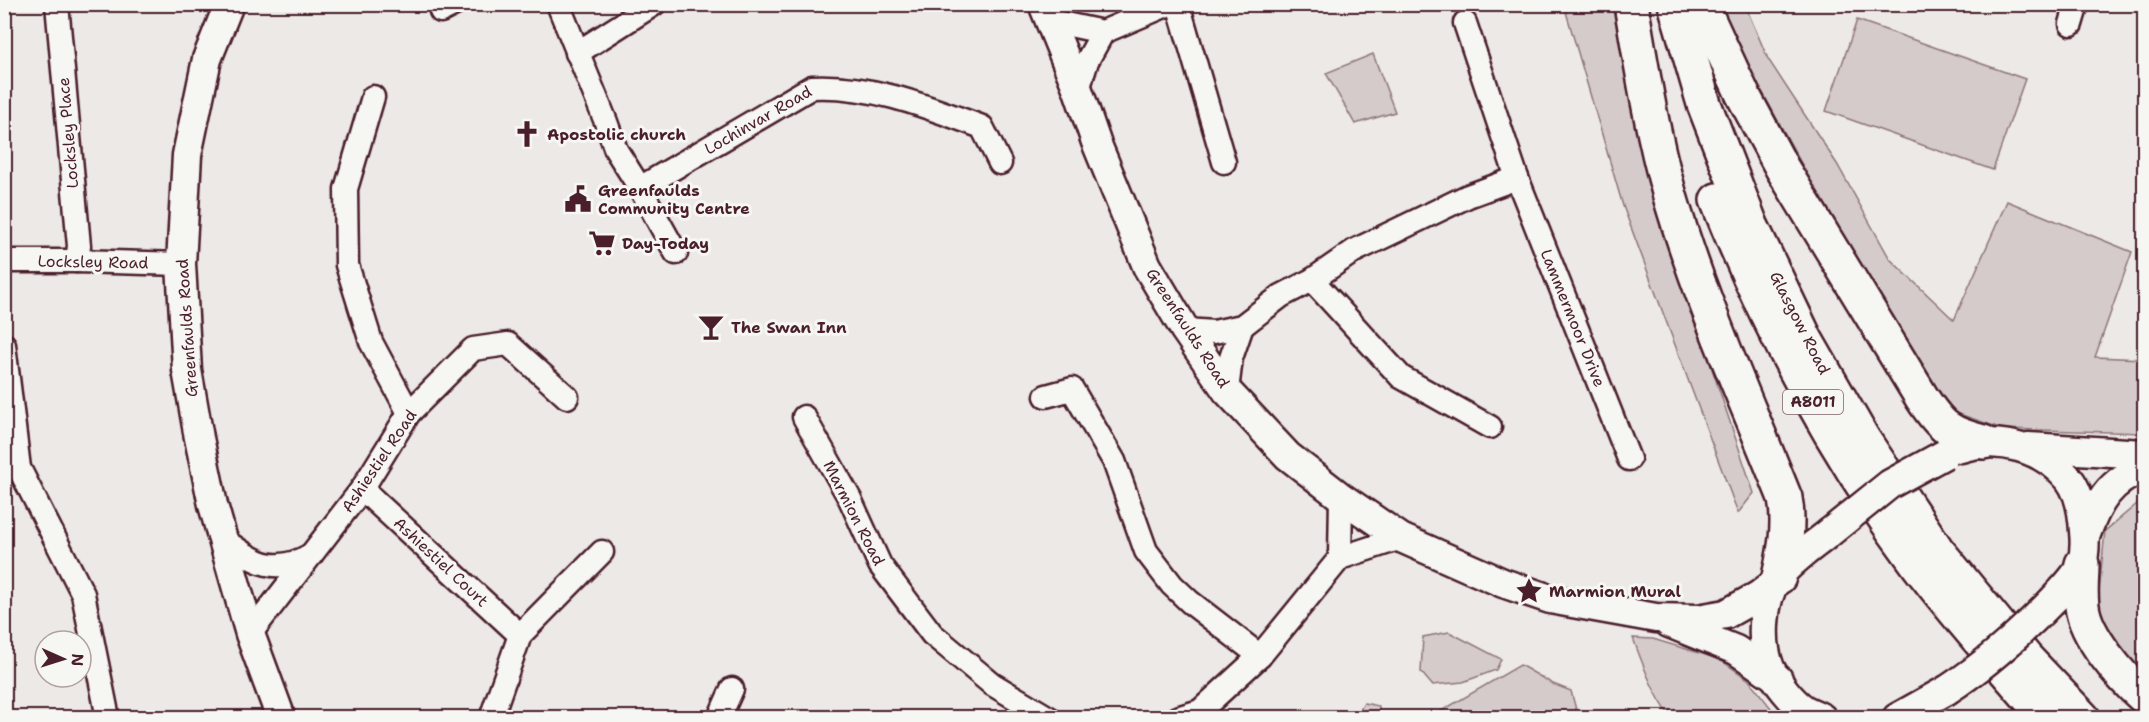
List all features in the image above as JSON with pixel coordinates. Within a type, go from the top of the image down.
[{"type":"main road","points":[[1631,4],[1652,125],[1679,224],[1785,498],[1788,516],[1787,534],[1777,580]]},
{"type":"main road","name":"Glasgow Road","points":[[1654,4],[1672,74],[1716,197],[1761,300],[1805,387],[1858,477],[1918,565],[2046,717]]},
{"type":"main road","name":"Glasgow Road","points":[[1675,4],[1704,104],[1751,225],[1806,340],[1863,439],[1937,550],[2026,658],[2083,717]]},
{"type":"main road","points":[[1701,4],[1743,95],[1782,168],[1922,398],[1937,421],[1958,436],[1983,442]]},
{"type":"main road","points":[[2083,551],[2082,608],[2091,630],[2104,654],[2128,683],[2145,697]]},
{"type":"street","name":"Locksley Place","points":[[57,4],[79,246],[77,261]]},
{"type":"street","name":"Greenfaulds Road","points":[[229,4],[207,59],[187,155],[181,264],[187,370],[213,505],[250,634],[282,717]]},
{"type":"street","points":[[558,4],[616,150],[676,254]]},
{"type":"street","points":[[577,53],[654,4]]},
{"type":"street","points":[[1078,90],[1088,62],[1104,32],[1169,4]]},
{"type":"street","points":[[1178,4],[1224,162]]},
{"type":"street","name":"Greenfaulds Road","points":[[1047,13],[1147,266],[1185,330],[1227,391],[1288,456],[1401,538],[1503,583],[1550,598],[1656,618],[1698,619],[1726,614],[1758,596],[1829,533],[1890,484],[1945,454],[1983,442]]},
{"type":"street","points":[[1047,13],[1104,32]]},
{"type":"street","name":"Lammermoor Drive","points":[[1465,23],[1517,178],[1629,459]]},
{"type":"street","name":"Lochinvar Road","points":[[640,188],[812,87],[835,86],[908,100],[982,127],[1000,163]]},
{"type":"street","points":[[373,97],[346,189],[347,265],[371,342],[409,413]]},
{"type":"street","points":[[1185,330],[1214,332],[1242,326],[1281,296],[1312,280],[1354,251],[1468,196],[1517,178]]},
{"type":"street","name":"Locksley Road","points":[[4,261],[181,264]]},
{"type":"street","points":[[1312,280],[1401,377],[1490,427]]},
{"type":"street","points":[[1227,391],[1231,358],[1242,326]]},
{"type":"street","name":"Ashiestiel Road","points":[[250,634],[362,489],[409,413],[473,349],[508,344],[567,397]]},
{"type":"street","points":[[4,345],[19,468],[83,594],[108,717]]},
{"type":"street","points":[[1046,396],[1072,389],[1114,461],[1146,551],[1172,585],[1190,602],[1260,656]]},
{"type":"street","name":"Marmion Road","points":[[804,417],[850,498],[880,565],[932,634],[992,684],[1049,717]]},
{"type":"street","points":[[1983,442],[2145,454]]},
{"type":"street","points":[[2020,446],[2036,453],[2069,479],[2079,498],[2084,518],[2083,551]]},
{"type":"street","points":[[1897,717],[1947,690],[1982,666],[2007,646],[2054,599],[2083,551],[2093,514],[2103,496],[2118,482],[2145,469]]},
{"type":"street","name":"Ashiestiel Court","points":[[362,489],[520,635]]},
{"type":"street","points":[[1340,558],[1341,496]]},
{"type":"street","points":[[1177,717],[1200,711],[1260,656],[1340,558],[1401,538]]},
{"type":"street","points":[[224,540],[262,564],[272,566],[298,562],[311,555]]},
{"type":"street","points":[[491,717],[520,635],[602,552]]},
{"type":"street","points":[[1777,580],[1766,607],[1765,645],[1770,668],[1787,696]]},
{"type":"street","name":"Greenfaulds Road","points":[[1656,618],[1736,650],[1804,710],[1822,717]]},
{"type":"street","points":[[719,717],[732,689]]},
{"type":"shaded area","points":[[1564,5],[1612,5],[1650,185],[1754,493],[1738,513],[1623,206]]},
{"type":"shaded area","points":[[1715,5],[1745,5],[1768,59],[1837,164],[1890,259],[1954,320],[2007,201],[2132,252],[2095,357],[2144,359],[2144,433],[2003,429],[1956,413],[1923,373],[1820,198]]},
{"type":"shaded area","points":[[1857,20],[2025,79],[1993,170],[1826,111]]},
{"type":"shaded area","points":[[1373,54],[1395,112],[1355,124],[1326,73]]},
{"type":"shaded area","points":[[2144,498],[2144,681],[2097,612],[2105,531]]},
{"type":"shaded area","points":[[1449,632],[1501,659],[1496,670],[1463,682],[1432,685],[1421,672],[1423,637]]},
{"type":"shaded area","points":[[1633,638],[1653,639],[1719,659],[1749,680],[1778,717],[1671,717],[1654,689]]},
{"type":"shaded area","points":[[1520,665],[1553,684],[1571,691],[1578,717],[1431,717]]},
{"type":"shaded area","points":[[1364,703],[1379,706],[1379,717],[1356,717]]},
{"type":"place","name":"Apostolic church","points":[[527,134]]},
{"type":"place","name":"Greenfaulds Community Centre","points":[[578,199]]},
{"type":"place","name":"Day-Today","points":[[602,243]]},
{"type":"place","name":"The Swan Inn","points":[[711,327]]},
{"type":"place","name":"Marmion Mural","points":[[1529,591]]}]
